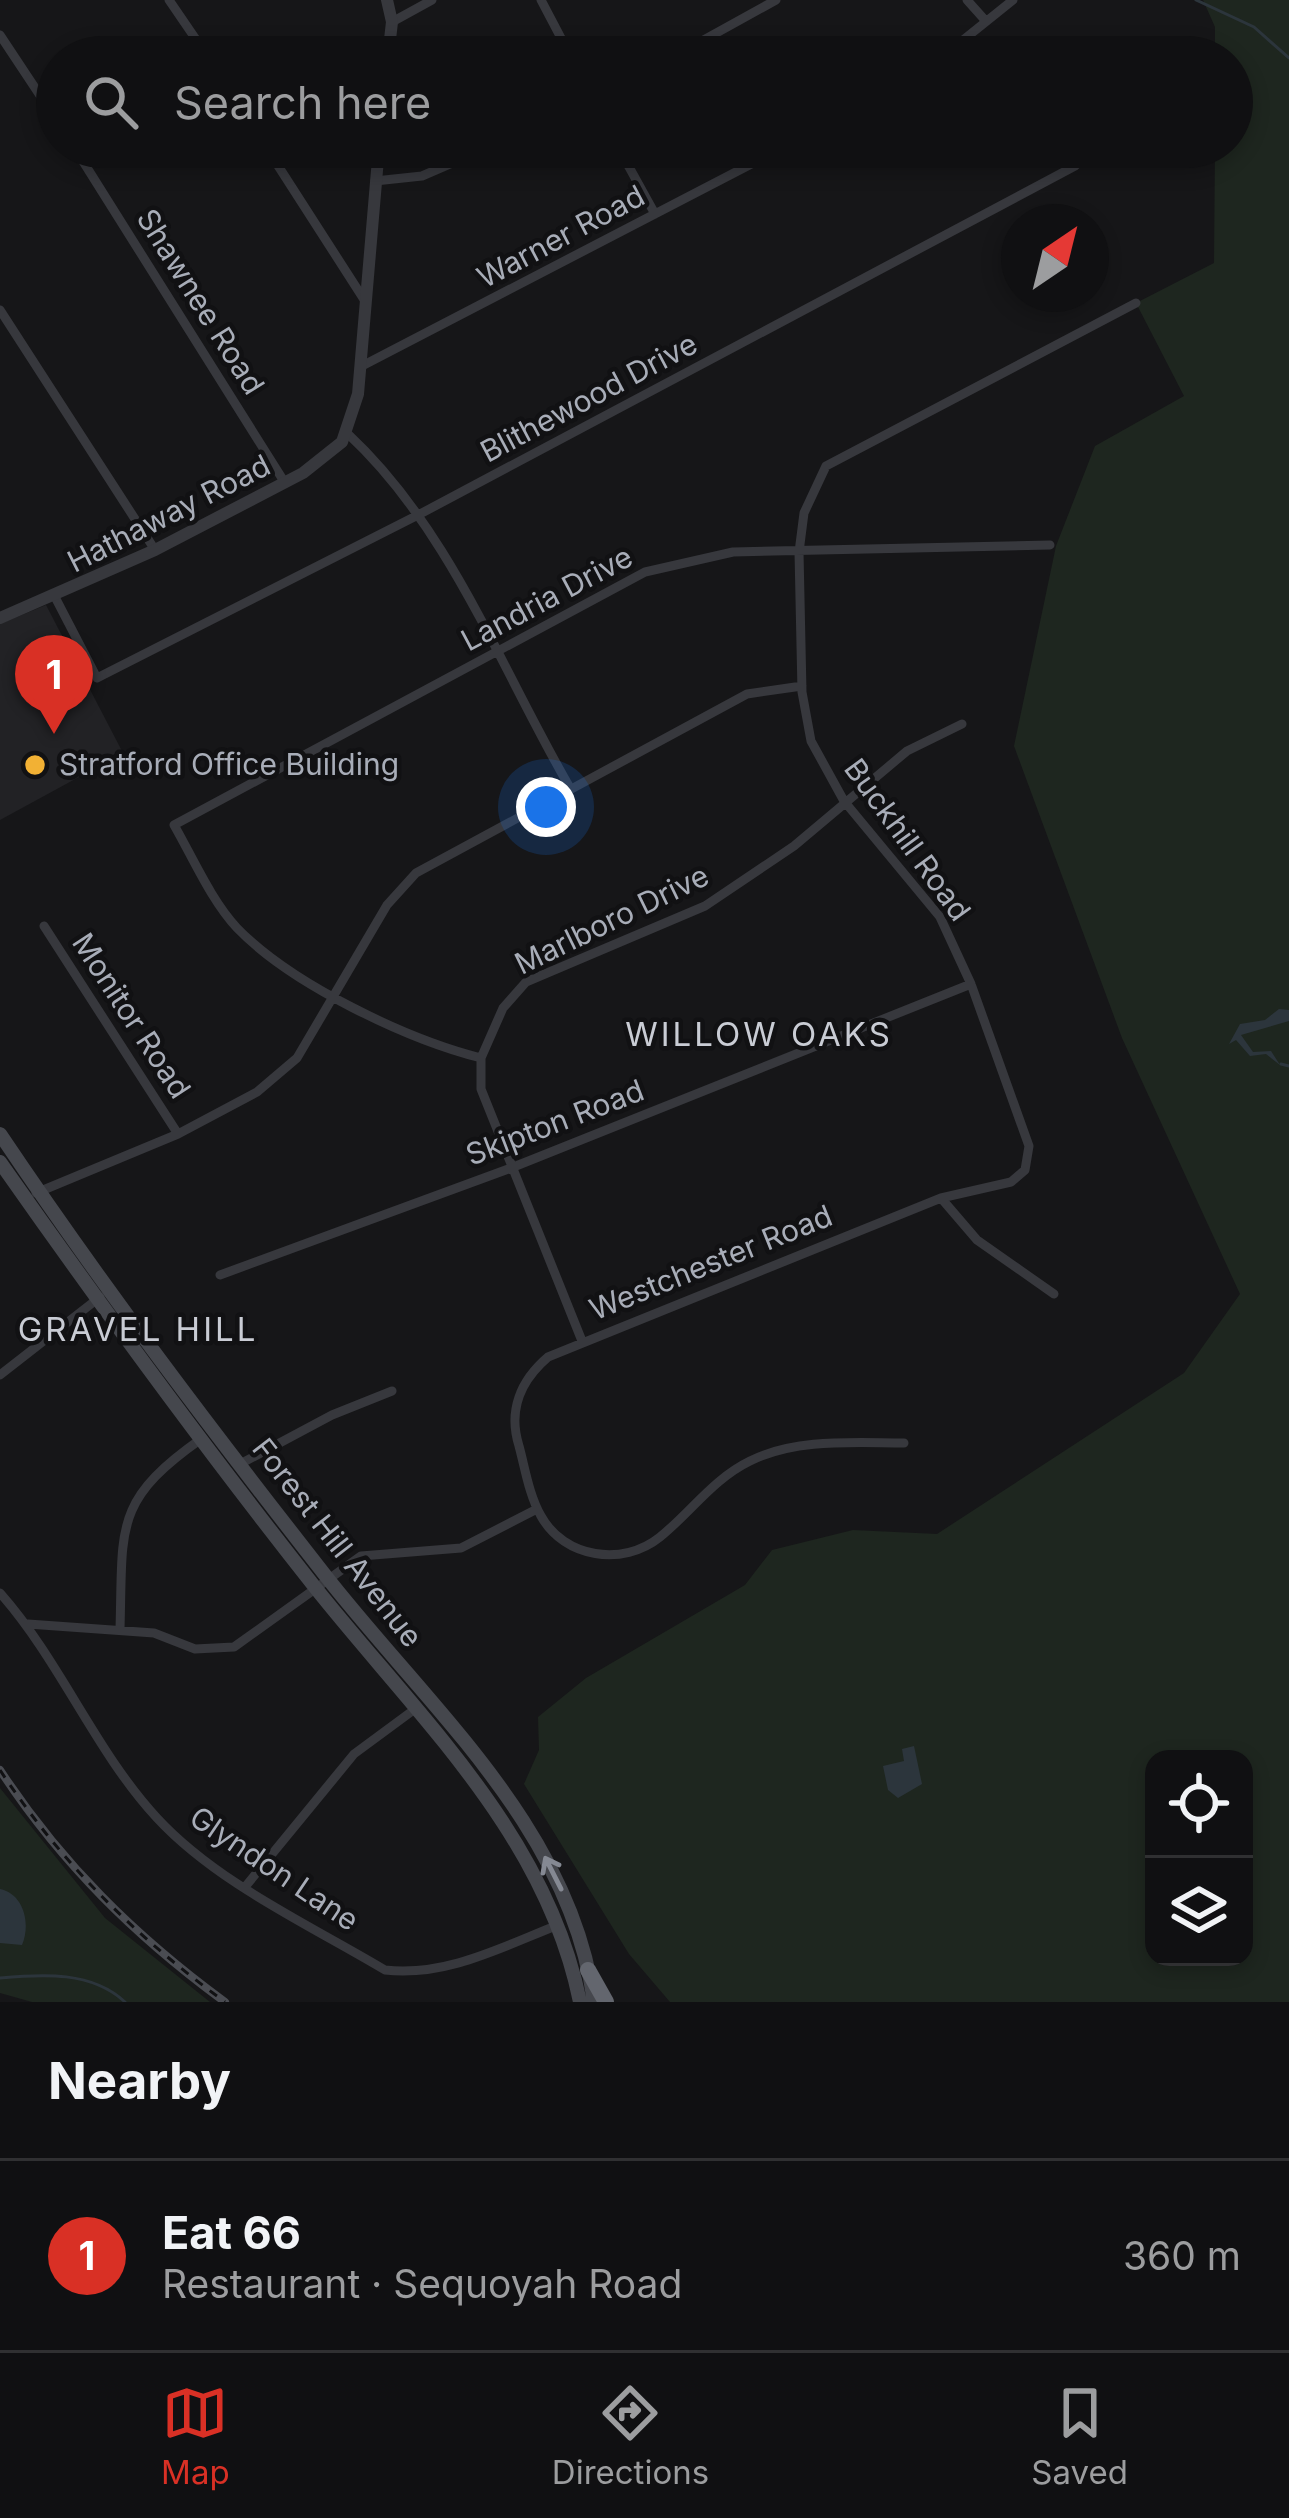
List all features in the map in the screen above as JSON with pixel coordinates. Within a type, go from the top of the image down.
[{"type":"highway","points":[[588,1970],[606,2002]]},
{"type":"main road","name":"Forest Hill Avenue","points":[[0,1134],[33,1195],[201,1439],[522,1818],[566,1898],[594,2002]]},
{"type":"main road","name":"Forest Hill Avenue","points":[[0,1162],[33,1195]]},
{"type":"main road","name":"Forest Hill Avenue","points":[[104,1294],[239,1464],[322,1584],[512,1832],[558,1925],[580,2002]]},
{"type":"street","points":[[169,0],[194,36]]},
{"type":"street","points":[[387,0],[390,36]]},
{"type":"street","points":[[392,22],[432,0]]},
{"type":"street","points":[[542,0],[560,36]]},
{"type":"street","points":[[712,36],[776,0]]},
{"type":"street","points":[[967,0],[984,19]]},
{"type":"street","points":[[965,36],[1013,0]]},
{"type":"street","points":[[0,35],[36,89]]},
{"type":"street","name":"Shawnee Road","points":[[87,168],[284,483]]},
{"type":"street","points":[[280,168],[365,301]]},
{"type":"street","points":[[377,168],[360,367],[347,434],[386,470],[420,514],[569,786]]},
{"type":"street","points":[[375,181],[422,176],[440,168]]},
{"type":"street","points":[[630,168],[656,214]]},
{"type":"street","name":"Warner Road","points":[[360,367],[744,168]]},
{"type":"street","name":"Blithewood Drive","points":[[55,597],[97,678],[420,514],[1065,168]]},
{"type":"street","name":"Buckhill Road","points":[[1029,1146],[971,983],[940,917],[844,801],[811,741],[802,686],[799,552],[804,513],[826,466],[1136,303]]},
{"type":"street","points":[[0,310],[155,550]]},
{"type":"street","name":"Hathaway Road","points":[[0,619],[155,550],[284,483],[330,455],[347,434]]},
{"type":"street","name":"Landria Drive","points":[[332,996],[275,962],[233,924],[174,825],[645,572],[733,552],[1050,545]]},
{"type":"street","points":[[33,1195],[178,1133],[257,1092],[297,1058],[387,905],[416,873],[569,786],[747,694],[802,686]]},
{"type":"street","name":"Marlboro Drive","points":[[481,1058],[503,1008],[526,982],[705,906],[794,846],[907,751],[962,724]]},
{"type":"street","name":"Monitor Road","points":[[44,926],[178,1133]]},
{"type":"street","name":"Skipton Road","points":[[220,1274],[511,1168],[971,983]]},
{"type":"street","points":[[332,996],[481,1058],[481,1089],[582,1341]]},
{"type":"street","name":"Westchester Road","points":[[537,1509],[513,1413],[537,1366],[582,1341],[941,1198],[1020,1178],[1029,1146]]},
{"type":"street","points":[[941,1198],[977,1240],[1054,1294]]},
{"type":"street","points":[[0,1375],[104,1294]]},
{"type":"street","points":[[239,1464],[312,1425],[392,1391]]},
{"type":"street","points":[[120,1629],[122,1537],[136,1495],[156,1471],[201,1439]]},
{"type":"street","points":[[27,1624],[154,1633],[195,1649],[234,1647],[362,1556],[461,1548],[537,1509],[560,1539],[577,1548],[591,1554],[622,1553],[655,1541],[715,1483],[754,1459],[820,1444],[904,1443]]},
{"type":"street","name":"Glyndon Lane","points":[[0,1593],[27,1624],[129,1785],[160,1822],[245,1886],[385,1970],[412,1973],[447,1968],[558,1925]]},
{"type":"street","points":[[245,1886],[354,1754],[415,1709]]},
{"type":"shaded area","points":[[1203,0],[1289,0],[1289,2002],[670,2002],[629,1954],[524,1784],[539,1750],[538,1717],[586,1678],[745,1585],[772,1550],[853,1530],[937,1534],[1184,1373],[1240,1294],[1122,1038],[1014,746],[1056,546],[1095,446],[1184,396],[1136,303],[1214,263],[1215,168],[1253,168],[1253,36],[1215,36]]},
{"type":"shaded area","points":[[46,605],[123,753],[0,820],[0,624]]},
{"type":"shaded area","points":[[1279,1009],[1289,1010],[1289,1021],[1241,1035],[1253,1052],[1271,1051],[1280,1065],[1266,1054],[1250,1056],[1236,1040],[1229,1044],[1240,1024],[1265,1020]]},
{"type":"shaded area","points":[[914,1746],[922,1784],[898,1798],[888,1790],[883,1766],[904,1761],[902,1749]]},
{"type":"shaded area","points":[[0,1788],[105,1918],[210,2002],[32,2002],[0,1993]]},
{"type":"shaded area","points":[[0,1889],[20,1903],[26,1928],[22,1945],[0,1943]]},
{"type":"waterway","points":[[1196,0],[1254,27],[1289,58]]},
{"type":"waterway","points":[[1281,1064],[1289,1066]]},
{"type":"waterway","points":[[0,1978],[82,1980],[125,2002]]},
{"type":"railway","points":[[0,1770],[48,1836],[102,1896],[160,1951],[225,2002]]},
{"type":"place","name":"Eat 66","points":[[54,734]]},
{"type":"place","name":"Stratford Office Building","points":[[35,765]]},
{"type":"district","name":"WILLOW OAKS","points":[[759,1034]]},
{"type":"district","name":"GRAVEL HILL","points":[[138,1329]]}]
